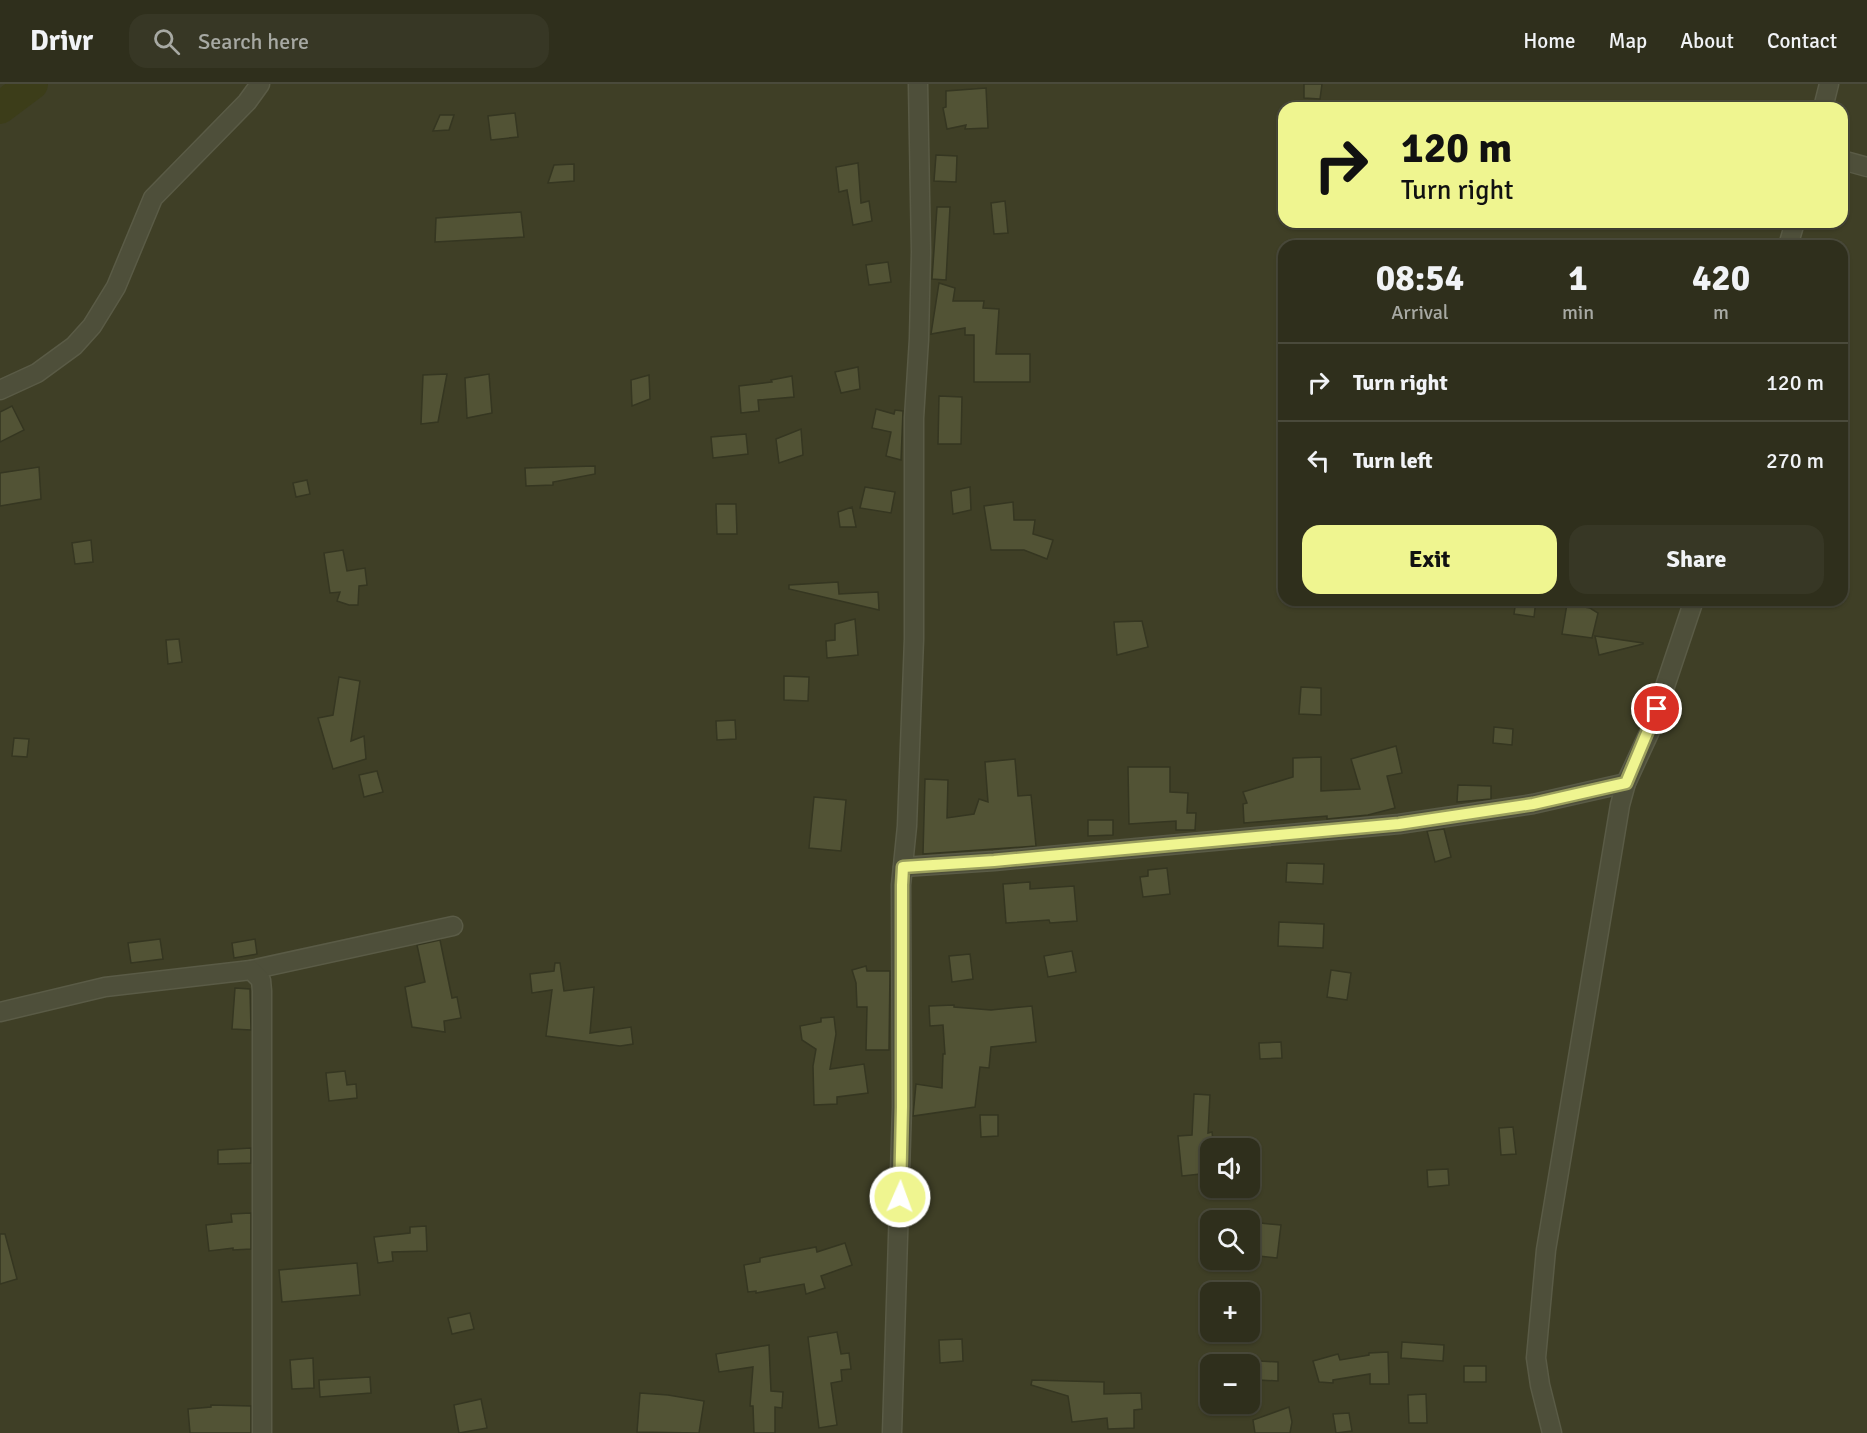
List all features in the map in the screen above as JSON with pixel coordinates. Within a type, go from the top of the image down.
[{"type":"street","points":[[0,390],[37,374],[74,346],[92,326],[116,287],[153,198],[247,102],[260,84]]},
{"type":"street","points":[[892,1433],[902,1107],[902,885],[907,826],[914,639],[915,418],[921,252],[918,84]]},
{"type":"street","points":[[1824,102],[1829,84]]},
{"type":"street","points":[[1848,162],[1867,167]]},
{"type":"street","points":[[1552,1433],[1536,1358],[1540,1306],[1546,1250],[1605,884],[1626,783],[1650,731],[1692,606]]},
{"type":"street","points":[[903,867],[994,861],[1399,824],[1533,804],[1626,783]]},
{"type":"street","points":[[0,1012],[105,987],[251,970],[453,926]]},
{"type":"street","points":[[251,970],[261,980],[262,992],[262,1433]]},
{"type":"building","points":[[1304,84],[1322,84],[1320,99],[1304,98]]},
{"type":"building","points":[[986,88],[988,128],[965,129],[966,125],[947,129],[943,108],[946,107],[946,91]]},
{"type":"building","points":[[515,113],[518,137],[491,140],[488,116]]},
{"type":"building","points":[[440,115],[454,115],[449,130],[433,131]]},
{"type":"building","points":[[936,155],[957,156],[956,182],[934,181]]},
{"type":"building","points":[[858,163],[861,203],[869,201],[872,221],[853,225],[847,190],[839,192],[836,167]]},
{"type":"building","points":[[574,164],[574,181],[548,183],[554,165]]},
{"type":"building","points":[[1005,201],[1008,233],[994,234],[991,203]]},
{"type":"building","points":[[937,207],[950,207],[946,280],[932,279]]},
{"type":"building","points":[[521,212],[524,237],[435,242],[436,218]]},
{"type":"building","points":[[888,262],[891,282],[869,285],[866,265]]},
{"type":"building","points":[[939,283],[955,288],[953,301],[984,301],[983,308],[999,309],[996,354],[1030,354],[1030,382],[974,382],[974,335],[965,335],[965,328],[931,334]]},
{"type":"building","points":[[858,367],[860,389],[841,393],[835,372]]},
{"type":"building","points":[[447,374],[438,422],[421,424],[423,375]]},
{"type":"building","points":[[489,374],[492,413],[467,418],[465,378]]},
{"type":"building","points":[[649,375],[650,399],[632,406],[631,380]]},
{"type":"building","points":[[792,376],[794,397],[758,400],[759,411],[741,413],[739,386],[772,382],[771,380]]},
{"type":"building","points":[[939,396],[962,397],[961,444],[938,444]]},
{"type":"building","points":[[12,406],[24,430],[0,442],[0,412]]},
{"type":"building","points":[[876,409],[894,414],[895,410],[903,411],[901,460],[886,456],[891,432],[872,428]]},
{"type":"building","points":[[801,429],[803,455],[779,463],[776,439]]},
{"type":"building","points":[[746,434],[748,454],[713,458],[711,437]]},
{"type":"building","points":[[595,466],[595,474],[553,482],[553,485],[526,486],[525,468]]},
{"type":"building","points":[[39,467],[41,499],[0,506],[0,473]]},
{"type":"building","points":[[307,480],[310,494],[296,497],[293,483]]},
{"type":"building","points":[[865,487],[895,492],[891,513],[860,508]]},
{"type":"building","points":[[970,487],[971,510],[953,514],[951,491]]},
{"type":"building","points":[[1013,502],[1014,520],[1035,520],[1033,534],[1053,540],[1047,559],[1024,550],[991,550],[984,506]]},
{"type":"building","points":[[716,504],[736,504],[737,534],[717,534]]},
{"type":"building","points":[[852,507],[856,527],[840,527],[838,512]]},
{"type":"building","points":[[91,540],[93,562],[75,564],[72,543]]},
{"type":"building","points":[[343,550],[347,571],[365,568],[367,585],[359,586],[358,605],[337,601],[340,592],[330,593],[324,553]]},
{"type":"building","points":[[838,582],[839,594],[878,592],[879,610],[789,589],[789,585]]},
{"type":"building","points":[[1515,606],[1535,606],[1534,617],[1514,614]]},
{"type":"building","points":[[1567,606],[1590,608],[1598,613],[1592,638],[1562,634]]},
{"type":"building","points":[[855,619],[858,655],[827,658],[826,641],[835,640],[835,624]]},
{"type":"building","points":[[1142,621],[1148,647],[1117,655],[1114,622]]},
{"type":"building","points":[[1595,636],[1643,643],[1643,644],[1599,655]]},
{"type":"building","points":[[179,639],[182,662],[168,664],[166,640]]},
{"type":"building","points":[[784,676],[809,677],[808,701],[784,700]]},
{"type":"building","points":[[339,677],[360,681],[351,741],[364,736],[366,759],[333,769],[318,718],[333,715]]},
{"type":"building","points":[[1301,687],[1321,688],[1321,715],[1299,714]]},
{"type":"building","points":[[735,720],[736,739],[717,740],[716,721]]},
{"type":"building","points":[[1494,727],[1513,729],[1512,745],[1493,743]]},
{"type":"building","points":[[14,738],[29,739],[27,757],[12,756]]},
{"type":"building","points":[[1396,746],[1402,773],[1387,776],[1395,808],[1368,815],[1244,823],[1243,804],[1247,803],[1243,792],[1293,777],[1293,758],[1321,757],[1321,791],[1360,789],[1351,759]]},
{"type":"building","points":[[1015,759],[1018,796],[1031,795],[1036,846],[923,854],[925,779],[948,780],[947,818],[974,814],[979,799],[988,802],[985,762]]},
{"type":"building","points":[[1128,767],[1170,767],[1170,792],[1188,793],[1187,813],[1196,813],[1195,830],[1176,830],[1176,821],[1129,824]]},
{"type":"building","points":[[377,771],[383,792],[364,797],[359,775]]},
{"type":"building","points":[[1458,785],[1491,786],[1491,799],[1457,802]]},
{"type":"building","points":[[814,797],[846,800],[841,851],[809,848]]},
{"type":"building","points":[[1088,820],[1113,820],[1113,835],[1088,836]]},
{"type":"building","points":[[1444,829],[1451,857],[1435,862],[1427,831]]},
{"type":"building","points":[[1287,863],[1324,864],[1323,884],[1286,882]]},
{"type":"building","points":[[1167,868],[1170,894],[1143,897],[1140,877],[1148,876],[1148,870]]},
{"type":"building","points":[[1030,882],[1030,889],[1074,886],[1077,921],[1006,923],[1003,884]]},
{"type":"building","points":[[1279,922],[1324,924],[1323,948],[1278,946]]},
{"type":"building","points":[[160,939],[163,959],[131,963],[128,943]]},
{"type":"building","points":[[255,939],[257,954],[234,958],[232,943]]},
{"type":"building","points":[[440,940],[452,998],[457,997],[461,1018],[444,1021],[445,1032],[412,1027],[405,987],[425,982],[417,945]]},
{"type":"building","points":[[1072,951],[1076,972],[1048,977],[1044,956]]},
{"type":"building","points":[[970,954],[973,979],[952,982],[949,956]]},
{"type":"building","points":[[555,963],[560,963],[564,991],[594,987],[590,1033],[631,1027],[633,1044],[620,1046],[546,1036],[552,990],[532,993],[530,974],[554,971]]},
{"type":"building","points":[[866,966],[867,971],[890,971],[889,1050],[866,1050],[867,1007],[857,1007],[856,983],[852,970]]},
{"type":"building","points":[[1331,970],[1351,973],[1347,1000],[1327,997]]},
{"type":"building","points":[[235,988],[250,989],[251,1030],[232,1029]]},
{"type":"building","points":[[954,1005],[954,1007],[991,1010],[1032,1006],[1036,1042],[991,1047],[989,1068],[980,1067],[975,1107],[913,1116],[916,1084],[942,1088],[943,1054],[945,1054],[943,1025],[930,1026],[929,1006]]},
{"type":"building","points":[[834,1017],[836,1034],[830,1069],[864,1064],[868,1093],[837,1097],[837,1104],[814,1105],[813,1066],[816,1049],[802,1040],[800,1026],[821,1022],[821,1018]]},
{"type":"building","points":[[1281,1042],[1282,1058],[1260,1059],[1259,1043]]},
{"type":"building","points":[[345,1071],[347,1085],[356,1084],[357,1098],[329,1101],[326,1073]]},
{"type":"building","points":[[1194,1094],[1210,1095],[1208,1133],[1212,1132],[1213,1138],[1200,1138],[1200,1174],[1182,1176],[1178,1136],[1192,1135]]},
{"type":"building","points":[[980,1115],[998,1115],[998,1136],[981,1137]]},
{"type":"building","points":[[1513,1127],[1516,1154],[1501,1155],[1499,1128]]},
{"type":"building","points":[[251,1148],[251,1163],[218,1164],[218,1150]]},
{"type":"building","points":[[1448,1169],[1449,1185],[1428,1187],[1427,1170]]},
{"type":"building","points":[[251,1213],[251,1249],[233,1250],[233,1248],[209,1251],[206,1225],[232,1222],[231,1214]]},
{"type":"building","points":[[1260,1223],[1281,1225],[1277,1258],[1260,1256]]},
{"type":"building","points":[[426,1226],[427,1251],[392,1252],[393,1261],[378,1263],[374,1237],[410,1233],[410,1227]]},
{"type":"building","points":[[0,1234],[5,1234],[17,1279],[0,1284]]},
{"type":"building","points":[[845,1243],[852,1265],[821,1276],[825,1288],[806,1294],[804,1284],[756,1293],[756,1291],[748,1292],[744,1265],[760,1262],[760,1258],[816,1247],[817,1252]]},
{"type":"building","points":[[357,1263],[360,1295],[282,1302],[279,1270]]},
{"type":"building","points":[[470,1313],[474,1329],[452,1334],[448,1318]]},
{"type":"building","points":[[837,1332],[841,1354],[849,1353],[851,1369],[841,1370],[842,1381],[831,1383],[837,1425],[819,1428],[808,1337]]},
{"type":"building","points":[[962,1339],[963,1361],[940,1363],[939,1340]]},
{"type":"building","points":[[1402,1342],[1444,1345],[1443,1361],[1401,1358]]},
{"type":"building","points":[[769,1345],[771,1391],[783,1392],[782,1408],[775,1407],[775,1433],[754,1433],[753,1406],[750,1406],[753,1367],[719,1372],[716,1354]]},
{"type":"building","points":[[1388,1352],[1389,1384],[1370,1384],[1370,1374],[1333,1380],[1333,1383],[1319,1382],[1313,1361],[1338,1354],[1340,1360],[1369,1355],[1369,1353]]},
{"type":"building","points":[[313,1358],[314,1388],[292,1389],[290,1360]]},
{"type":"building","points":[[1260,1361],[1278,1362],[1278,1381],[1260,1380]]},
{"type":"building","points":[[1464,1366],[1486,1366],[1486,1382],[1464,1382]]},
{"type":"building","points":[[370,1377],[371,1393],[320,1397],[319,1380]]},
{"type":"building","points":[[1032,1380],[1104,1382],[1104,1394],[1141,1393],[1142,1409],[1134,1410],[1134,1428],[1108,1429],[1107,1418],[1072,1422],[1068,1396],[1031,1385]]},
{"type":"building","points":[[640,1393],[704,1401],[699,1433],[637,1432]]},
{"type":"building","points":[[1426,1394],[1427,1423],[1409,1423],[1408,1395]]},
{"type":"building","points":[[481,1399],[487,1428],[459,1433],[454,1405]]},
{"type":"building","points":[[211,1405],[251,1406],[251,1433],[190,1433],[188,1409],[211,1407]]},
{"type":"building","points":[[1289,1407],[1292,1422],[1290,1433],[1255,1433],[1253,1420]]},
{"type":"building","points":[[1349,1413],[1352,1431],[1336,1433],[1333,1414]]},
{"type":"waterway","points":[[0,108],[32,84]]},
{"type":"route","points":[[900,1197],[903,867],[994,861],[1399,824],[1533,804],[1626,783],[1650,731],[1657,709]]}]
